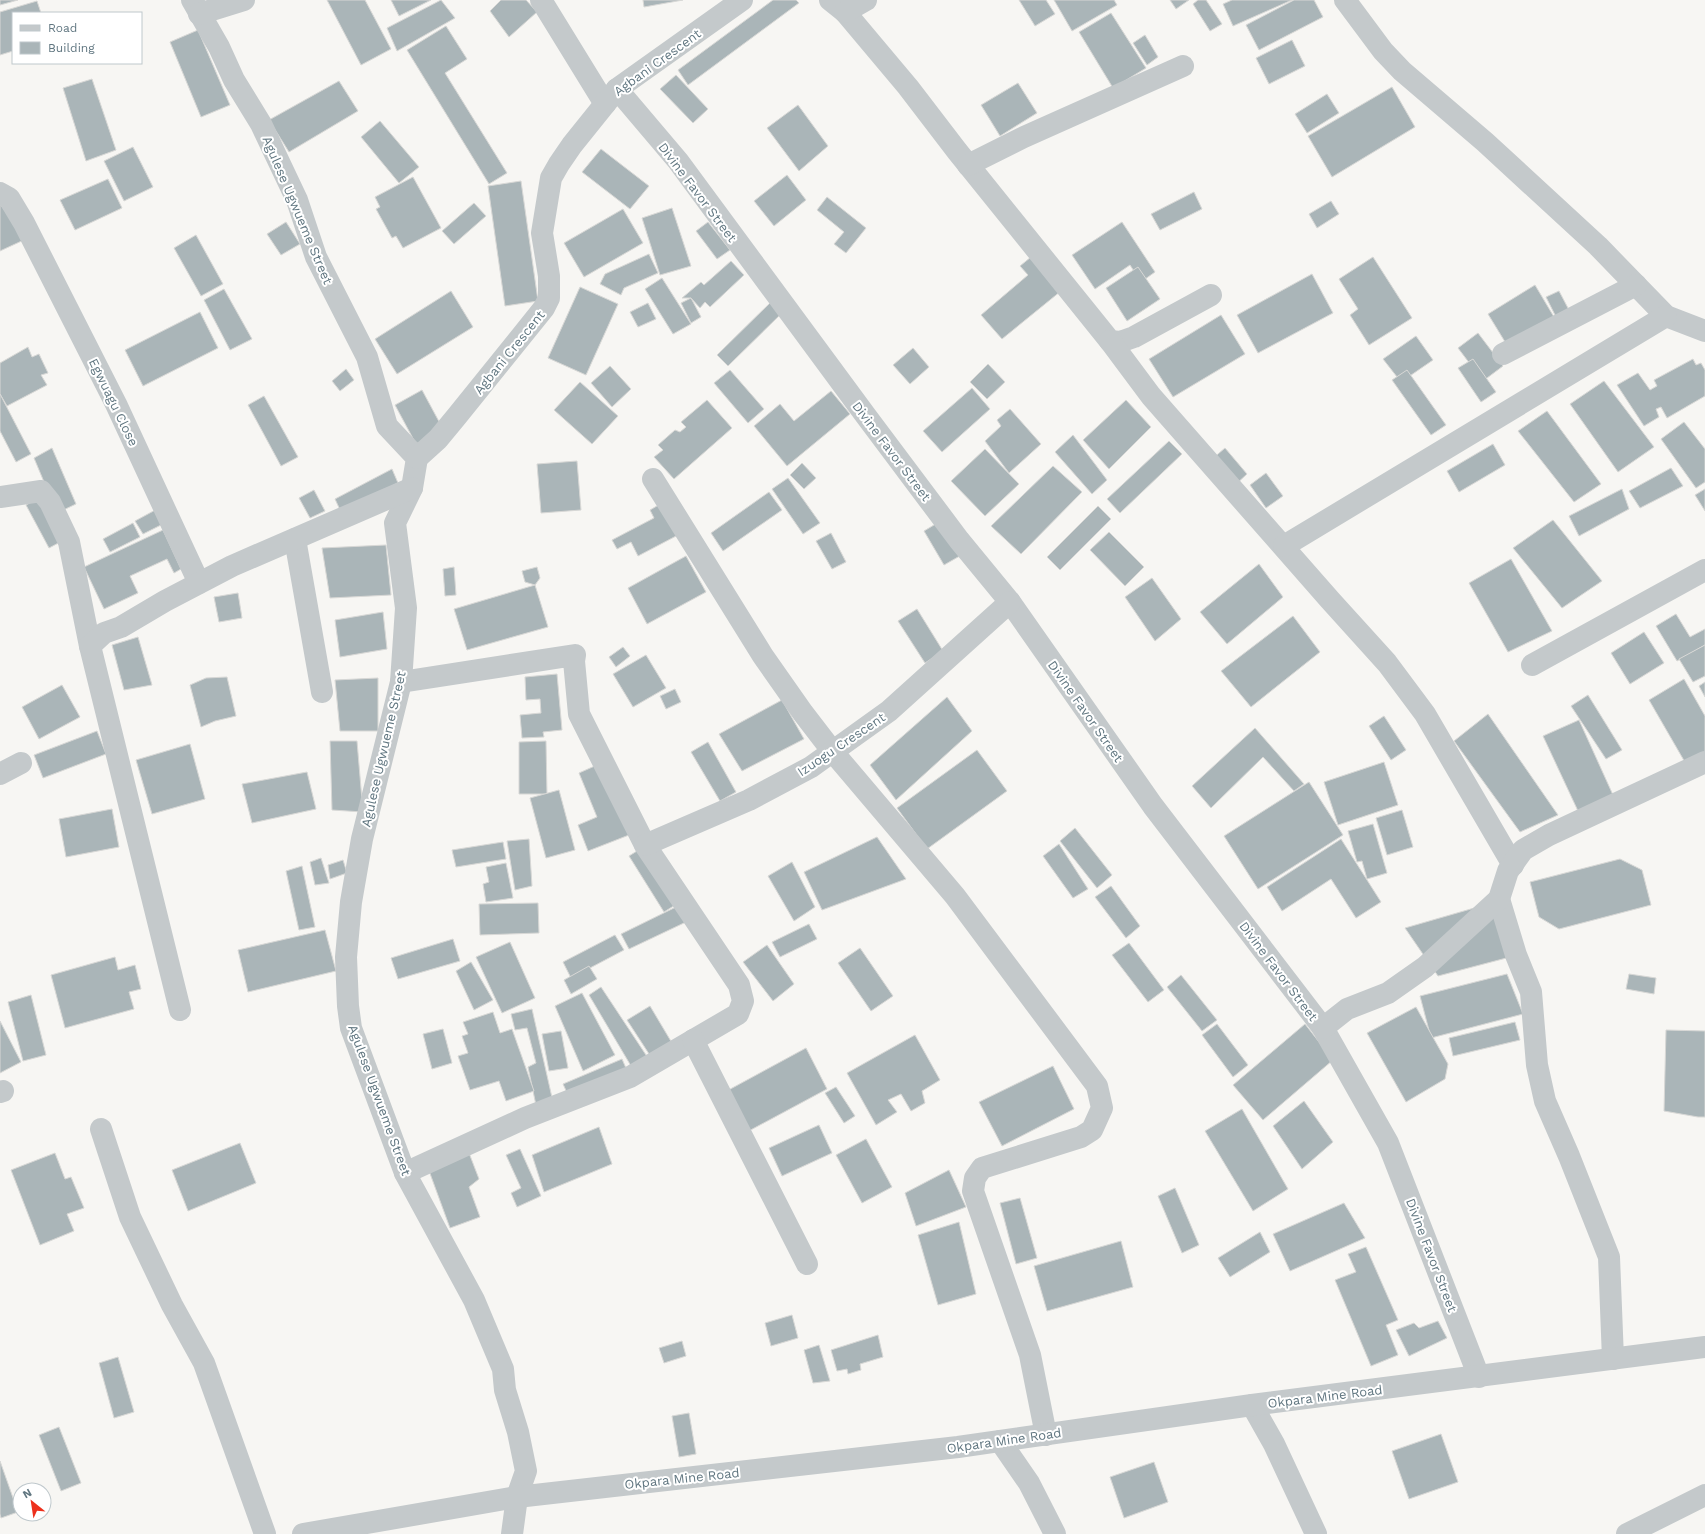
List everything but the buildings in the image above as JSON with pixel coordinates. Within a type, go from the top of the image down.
[{"type":"street","points":[[196,7],[244,0]]},
{"type":"street","name":"Divine Favor Street","points":[[541,0],[611,96],[678,162],[959,540],[1010,602],[1153,806],[1323,1028],[1388,1143],[1479,1377]]},
{"type":"street","name":"Agbani Crescent","points":[[416,458],[438,438],[457,416],[544,308],[549,298],[549,276],[542,232],[551,178],[572,145],[611,96],[742,0]]},
{"type":"street","points":[[866,0],[837,6],[908,87],[968,165],[1110,341],[1151,396],[1387,663],[1425,714],[1512,865]]},
{"type":"street","points":[[1345,0],[1383,51],[1402,71],[1485,142],[1598,246],[1666,316],[1705,331]]},
{"type":"street","name":"Agulese Ugwueme Street","points":[[196,7],[219,47],[234,80],[261,124],[297,200],[316,257],[366,357],[387,426],[416,458],[412,488],[396,523],[406,608],[401,682],[362,839],[351,902],[346,957],[348,1006],[351,1028],[405,1173],[474,1300],[503,1368],[505,1390],[518,1432],[526,1471],[518,1497],[512,1534]]},
{"type":"street","points":[[968,165],[1024,137],[1183,66]]},
{"type":"street","name":"Egwuagu Close","points":[[0,193],[9,198],[24,223],[116,404],[199,583]]},
{"type":"street","points":[[1503,354],[1636,286]]},
{"type":"street","points":[[1110,341],[1120,342],[1134,337],[1211,295]]},
{"type":"street","points":[[1284,546],[1666,316]]},
{"type":"street","points":[[653,479],[763,656],[803,714],[833,752],[955,896],[1097,1086],[1102,1108],[1092,1130],[1081,1137],[982,1168],[975,1178],[973,1191],[1030,1355],[1046,1435]]},
{"type":"street","points":[[90,646],[104,633],[121,627],[136,616],[232,566],[412,488]]},
{"type":"street","points":[[0,497],[41,491],[50,502],[69,542],[90,646],[180,1010]]},
{"type":"street","points":[[295,538],[322,692]]},
{"type":"street","points":[[1532,665],[1705,570]]},
{"type":"street","name":"Izuogu Crescent","points":[[645,845],[749,800],[811,767],[889,711],[1010,602]]},
{"type":"street","points":[[401,682],[574,655],[579,714],[645,845],[739,985],[743,1001],[738,1014],[630,1077],[525,1118],[405,1173]]},
{"type":"street","points":[[1323,1028],[1346,1009],[1388,993],[1425,967],[1499,899],[1508,871],[1524,850],[1549,835],[1705,762]]},
{"type":"street","points":[[0,774],[21,763]]},
{"type":"street","points":[[1499,899],[1516,955],[1531,992],[1537,1065],[1545,1101],[1569,1156],[1609,1257],[1613,1359]]},
{"type":"street","points":[[693,1040],[806,1264]]},
{"type":"street","points":[[101,1128],[130,1217],[172,1305],[204,1363],[265,1534]]},
{"type":"street","name":"Okpara Mine Road","points":[[303,1534],[518,1497],[1000,1441],[1252,1405],[1705,1347]]},
{"type":"street","points":[[1252,1405],[1274,1444],[1316,1534]]},
{"type":"street","points":[[1000,1441],[1029,1483],[1056,1534]]},
{"type":"street","points":[[1627,1534],[1705,1495]]}]
